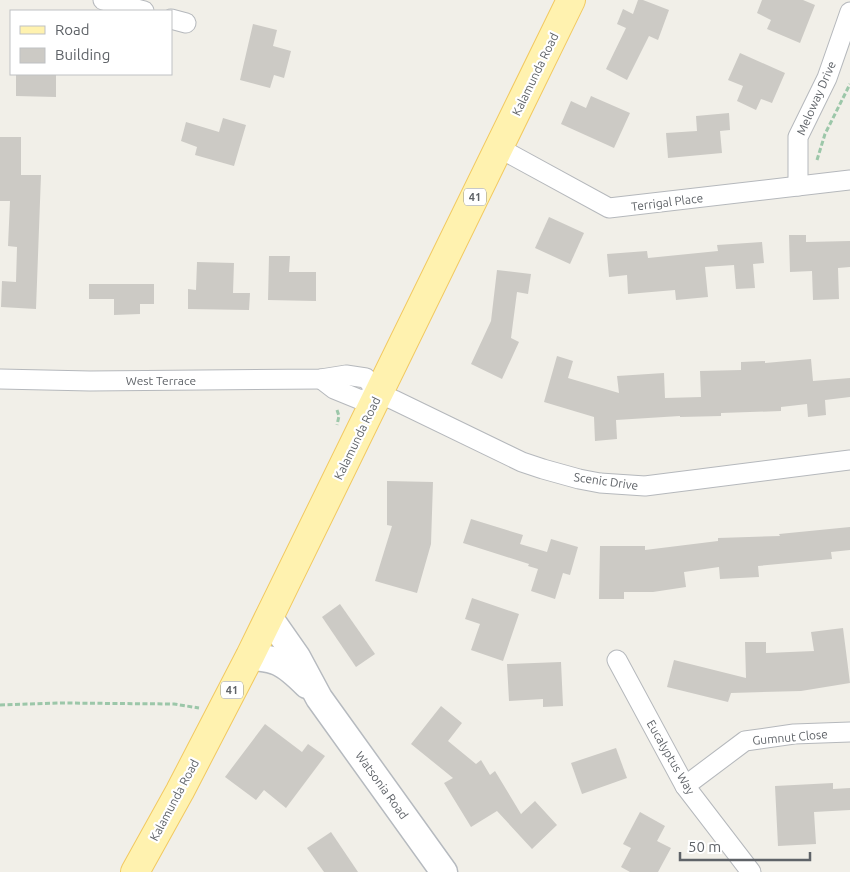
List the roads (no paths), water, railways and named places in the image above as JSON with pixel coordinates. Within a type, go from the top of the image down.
[{"type":"main road","name":"Kalamunda Road","points":[[135,872],[180,791],[250,656],[571,0]]},
{"type":"street","points":[[103,0],[140,10]]},
{"type":"street","name":"Meloway Drive","points":[[804,185],[798,137],[827,78],[850,12]]},
{"type":"street","name":"Terrigal Place","points":[[499,148],[609,208],[850,180]]},
{"type":"street","name":"West Terrace","points":[[0,379],[90,381],[321,379],[334,389],[361,400],[378,394]]},
{"type":"street","name":"Scenic Drive","points":[[378,394],[522,462],[543,470],[600,483],[645,486],[850,460]]},
{"type":"street","name":"Watsonia Road","points":[[269,617],[297,657],[319,698],[444,872]]},
{"type":"street","name":"Watsonia Road","points":[[250,656],[278,662],[297,675],[319,698]]},
{"type":"street","name":"Eucalyptus Way","points":[[617,660],[685,786],[752,872]]},
{"type":"street","name":"Gumnut Close","points":[[685,786],[746,741],[794,734],[850,732]]}]
